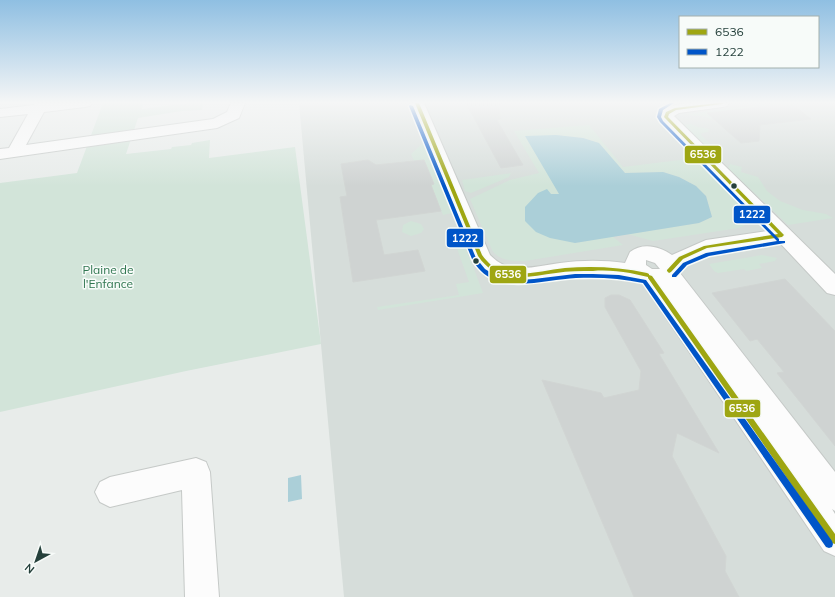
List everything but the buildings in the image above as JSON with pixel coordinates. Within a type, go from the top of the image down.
[{"type":"street","points":[[8,153],[23,131]]},
{"type":"street","points":[[8,153],[162,131]]},
{"type":"street","points":[[429,131],[482,260],[498,271],[516,276],[565,270],[654,267],[678,260],[688,254],[706,247],[782,235]]},
{"type":"street","points":[[680,131],[835,287]]},
{"type":"street","points":[[654,267],[661,249],[681,245],[721,244]]},
{"type":"street","points":[[654,267],[835,496]]},
{"type":"street","points":[[654,267],[835,540]]},
{"type":"street","points":[[110,492],[196,472],[202,597]]},
{"type":"shaded area","points":[[302,131],[835,131],[835,597],[344,597]]},
{"type":"green space","name":"Plaine de l'Enfance","points":[[93,131],[134,131],[126,154],[171,149],[172,147],[191,145],[192,143],[210,140],[209,158],[295,147],[321,344],[186,371],[0,412],[0,183],[77,173]]},
{"type":"green space","points":[[514,131],[594,131],[623,167],[696,158],[746,209],[749,214],[747,224],[739,228],[653,241],[627,234],[699,223],[712,217],[706,196],[696,186],[679,177],[663,172],[625,173],[599,143],[583,138],[556,135],[560,194],[551,194],[575,243],[612,236],[623,245],[525,261],[502,258],[495,254],[492,250],[470,199],[510,180],[539,173]]},
{"type":"green space","points":[[689,131],[708,131],[702,133],[701,135],[716,149],[709,150]]},
{"type":"green space","points":[[423,143],[426,144],[452,213],[443,215],[431,185],[434,184],[424,160],[414,161],[411,154]]},
{"type":"green space","points":[[730,164],[742,167],[741,172],[758,177],[767,191],[780,201],[803,210],[826,214],[833,218],[788,225],[728,168]]},
{"type":"green space","points":[[511,173],[509,177],[471,193],[465,191],[462,180]]},
{"type":"green space","points":[[411,221],[421,224],[424,229],[421,233],[411,236],[402,232],[403,225]]},
{"type":"green space","points":[[462,237],[483,293],[378,310],[377,307],[459,295],[456,284],[469,282],[454,240]]},
{"type":"green space","points":[[762,255],[777,258],[775,261],[759,264],[762,268],[746,271],[744,269],[718,273],[714,271],[709,264]]},
{"type":"water","points":[[556,135],[583,138],[599,143],[625,173],[663,172],[679,177],[696,186],[706,196],[712,217],[699,223],[575,243],[550,238],[536,232],[525,221],[525,207],[538,193],[547,189],[551,194],[559,194],[525,136]]},
{"type":"water","points":[[301,475],[302,499],[288,502],[288,478]]},
{"type":"transit line","name":"1222","points":[[421,131],[474,259],[483,270],[494,278],[520,282],[575,276],[610,276],[645,282]]},
{"type":"transit line","name":"6536","points":[[428,131],[480,256],[487,265],[504,274],[514,275],[594,269],[617,270],[647,275]]},
{"type":"transit line","name":"1222","points":[[671,131],[777,240]]},
{"type":"transit line","name":"6536","points":[[680,131],[782,235]]},
{"type":"transit line","name":"6536","points":[[669,271],[681,258],[706,247],[782,235]]},
{"type":"transit line","name":"1222","points":[[674,276],[685,264],[708,254],[783,242]]},
{"type":"transit line","name":"6536","points":[[650,277],[835,540]]},
{"type":"transit line","name":"1222","points":[[644,281],[829,544]]}]
